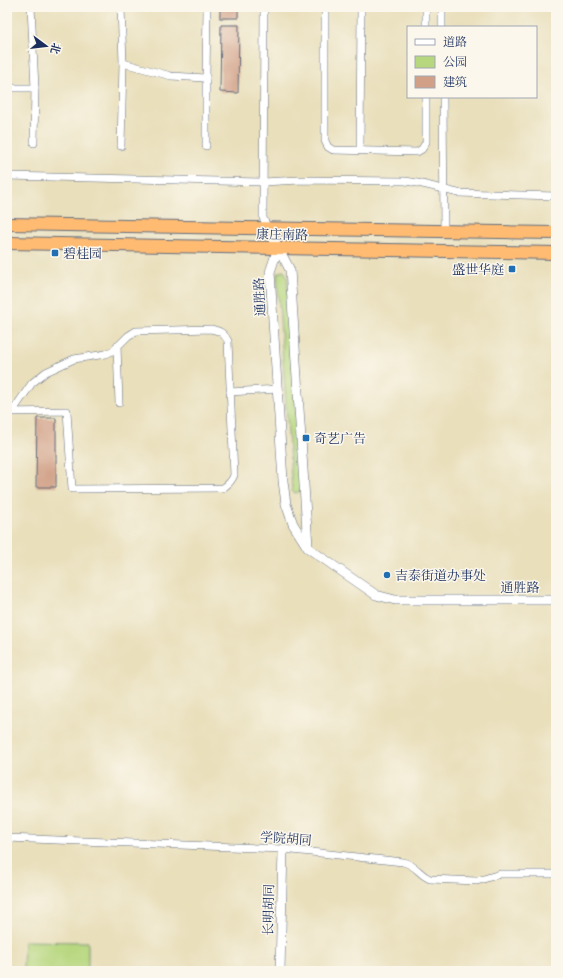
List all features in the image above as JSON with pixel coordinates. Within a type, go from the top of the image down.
[{"type":"highway","name":"康庄南路","points":[[7,224],[556,233]]},
{"type":"highway","name":"康庄南路","points":[[7,243],[556,253]]},
{"type":"street","points":[[30,7],[35,88],[34,143]]},
{"type":"street","points":[[121,7],[123,63],[121,146]]},
{"type":"street","points":[[206,146],[207,7]]},
{"type":"street","points":[[264,7],[263,218],[290,270],[308,548]]},
{"type":"street","points":[[325,7],[325,141],[328,147],[333,150],[417,152],[426,142],[426,98]]},
{"type":"street","points":[[360,150],[361,7]]},
{"type":"street","points":[[426,7],[426,26]]},
{"type":"street","points":[[442,7],[442,26]]},
{"type":"street","points":[[123,63],[171,76],[206,78]]},
{"type":"street","points":[[7,88],[35,88]]},
{"type":"street","points":[[443,98],[444,231]]},
{"type":"street","points":[[7,176],[263,182],[300,180],[405,181],[420,183],[458,193],[556,196]]},
{"type":"street","name":"通胜路","points":[[278,248],[270,272],[283,480],[286,504],[293,524],[308,548],[376,595],[385,598],[395,600],[556,600]]},
{"type":"street","points":[[218,330],[225,335],[228,341],[234,474],[232,481],[223,488],[72,489],[67,411],[10,412],[32,383],[46,372],[74,360],[106,354],[114,350],[128,336],[136,331],[218,330]]},
{"type":"street","points":[[117,346],[119,403]]},
{"type":"street","points":[[230,392],[278,389]]},
{"type":"street","name":"学院胡同","points":[[7,838],[283,849],[403,862],[412,864],[423,876],[430,879],[477,881],[500,874],[556,874]]},
{"type":"street","name":"长明胡同","points":[[280,971],[283,849]]},
{"type":"green space","points":[[284,271],[287,276],[302,490],[296,493],[292,491],[277,275],[279,272]]},
{"type":"green space","points":[[24,941],[88,942],[88,971],[23,971]]},
{"type":"building","points":[[220,7],[238,7],[238,18],[220,18]]},
{"type":"building","points":[[221,25],[239,25],[238,93],[220,92]]},
{"type":"building","points":[[37,418],[56,418],[56,487],[36,487]]},
{"type":"building","points":[[8,453],[9,499],[7,499]]},
{"type":"place","name":"碧桂园","points":[[55,253]]},
{"type":"place","name":"盛世华庭","points":[[512,269]]},
{"type":"place","name":"奇艺广告","points":[[306,438]]},
{"type":"place","name":"吉泰街道办事处","points":[[387,575]]}]
